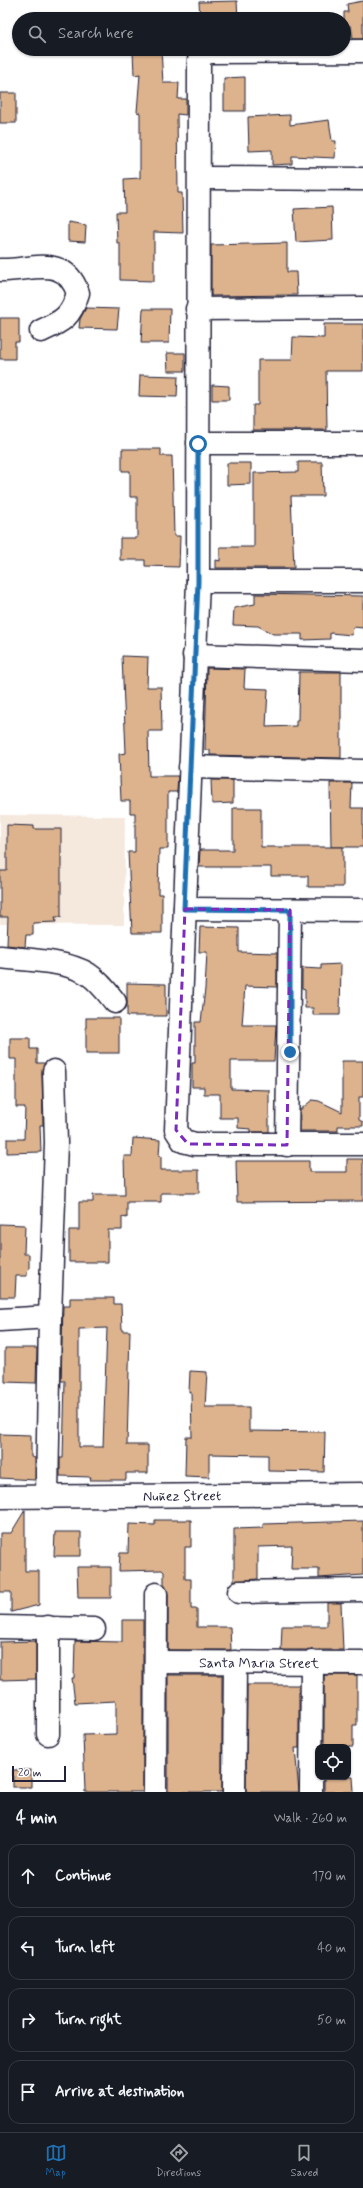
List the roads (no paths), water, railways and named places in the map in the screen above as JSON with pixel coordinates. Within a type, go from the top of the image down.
[{"type":"street","points":[[351,50],[363,50]]},
{"type":"street","points":[[201,56],[198,65],[200,178],[197,309],[198,582],[176,1130],[179,1137],[188,1144],[363,1144]]},
{"type":"street","points":[[200,178],[363,179]]},
{"type":"street","points":[[0,270],[54,268],[63,270],[69,275],[78,293],[70,314],[57,324],[41,331]]},
{"type":"street","points":[[197,309],[363,308]]},
{"type":"street","points":[[198,444],[363,443]]},
{"type":"street","points":[[198,582],[363,582]]},
{"type":"street","points":[[194,655],[363,660]]},
{"type":"street","points":[[190,767],[363,771]]},
{"type":"street","points":[[184,909],[363,910]]},
{"type":"street","points":[[288,1145],[290,910]]},
{"type":"street","points":[[0,957],[44,962],[86,973],[98,982],[116,1002]]},
{"type":"street","points":[[47,1497],[50,1317],[56,1143],[54,1071]]},
{"type":"street","points":[[0,1320],[50,1317]]},
{"type":"street","name":"Nuñez Street","points":[[0,1497],[363,1494]]},
{"type":"street","points":[[239,1592],[363,1590]]},
{"type":"street","points":[[155,1792],[156,1594]]},
{"type":"street","points":[[0,1627],[94,1629]]},
{"type":"street","points":[[48,1627],[48,1734]]},
{"type":"street","name":"Santa Maria Street","points":[[156,1662],[312,1662],[363,1664]]},
{"type":"street","points":[[234,1792],[235,1662]]},
{"type":"street","points":[[311,1792],[312,1662]]}]
